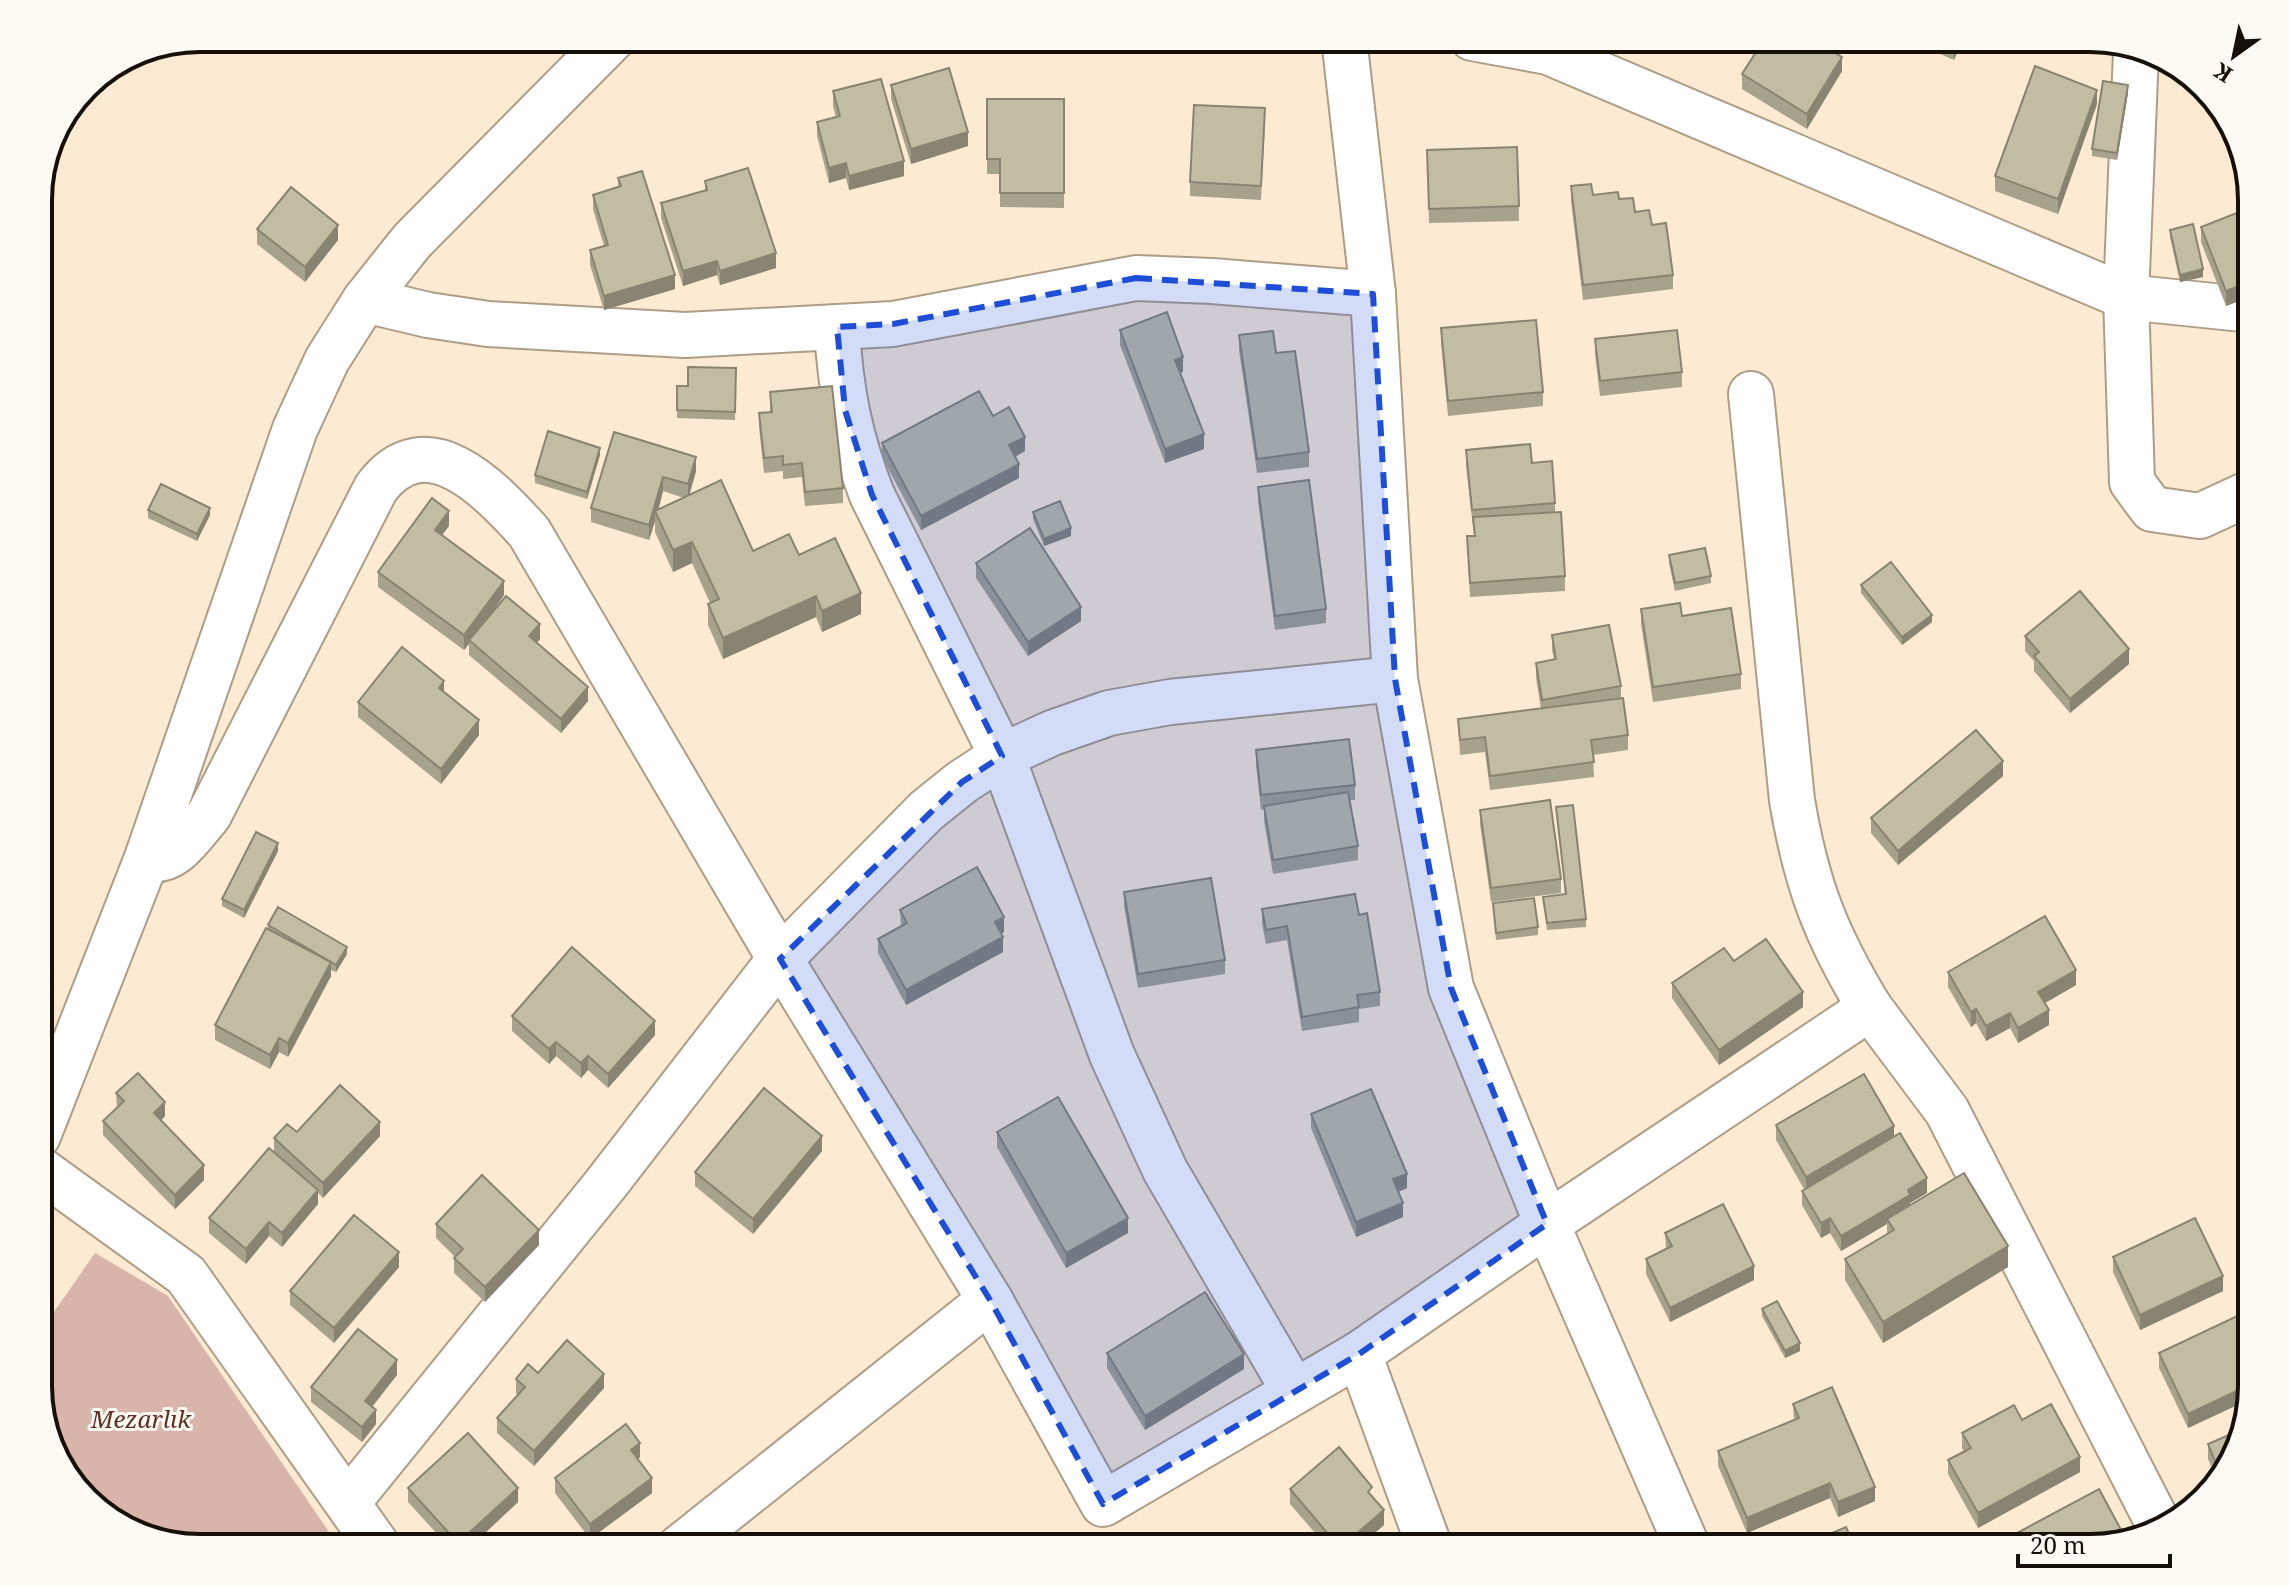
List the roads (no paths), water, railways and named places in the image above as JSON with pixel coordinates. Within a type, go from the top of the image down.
[{"type":"street","points":[[52,1100],[147,858],[295,429],[327,360],[365,300],[412,241],[599,52]]},
{"type":"street","points":[[1346,52],[1373,294],[1395,679],[1451,988],[1547,1224],[1682,1534]]},
{"type":"street","points":[[1548,52],[2126,297],[2238,309]]},
{"type":"street","points":[[2136,60],[2126,297],[2132,482],[2152,509],[2200,516],[2238,498]]},
{"type":"street","points":[[365,300],[428,315],[503,325],[685,335],[893,324],[1136,278],[1373,294]]},
{"type":"street","points":[[837,327],[839,369],[855,450],[872,495],[1002,756],[1112,1055],[1165,1170],[1294,1391]]},
{"type":"street","points":[[1751,394],[1792,800],[1802,859],[1820,914],[1842,962],[1870,1008],[1947,1111],[2156,1518]]},
{"type":"street","points":[[147,858],[155,861],[174,853],[209,815],[376,488],[388,471],[408,460],[434,458],[482,486],[529,532],[780,959],[990,1300],[1103,1504],[1359,1354],[1870,1008]]},
{"type":"street","points":[[348,1502],[605,1185],[780,959],[926,811],[962,782],[1002,756],[1052,733],[1109,713],[1170,702],[1395,679]]},
{"type":"street","points":[[52,1178],[186,1275],[370,1534]]},
{"type":"street","points":[[697,1534],[990,1300]]},
{"type":"street","points":[[1359,1354],[1425,1534]]},
{"type":"park label","name":"Mezarlık","points":[[141,1418]]}]
